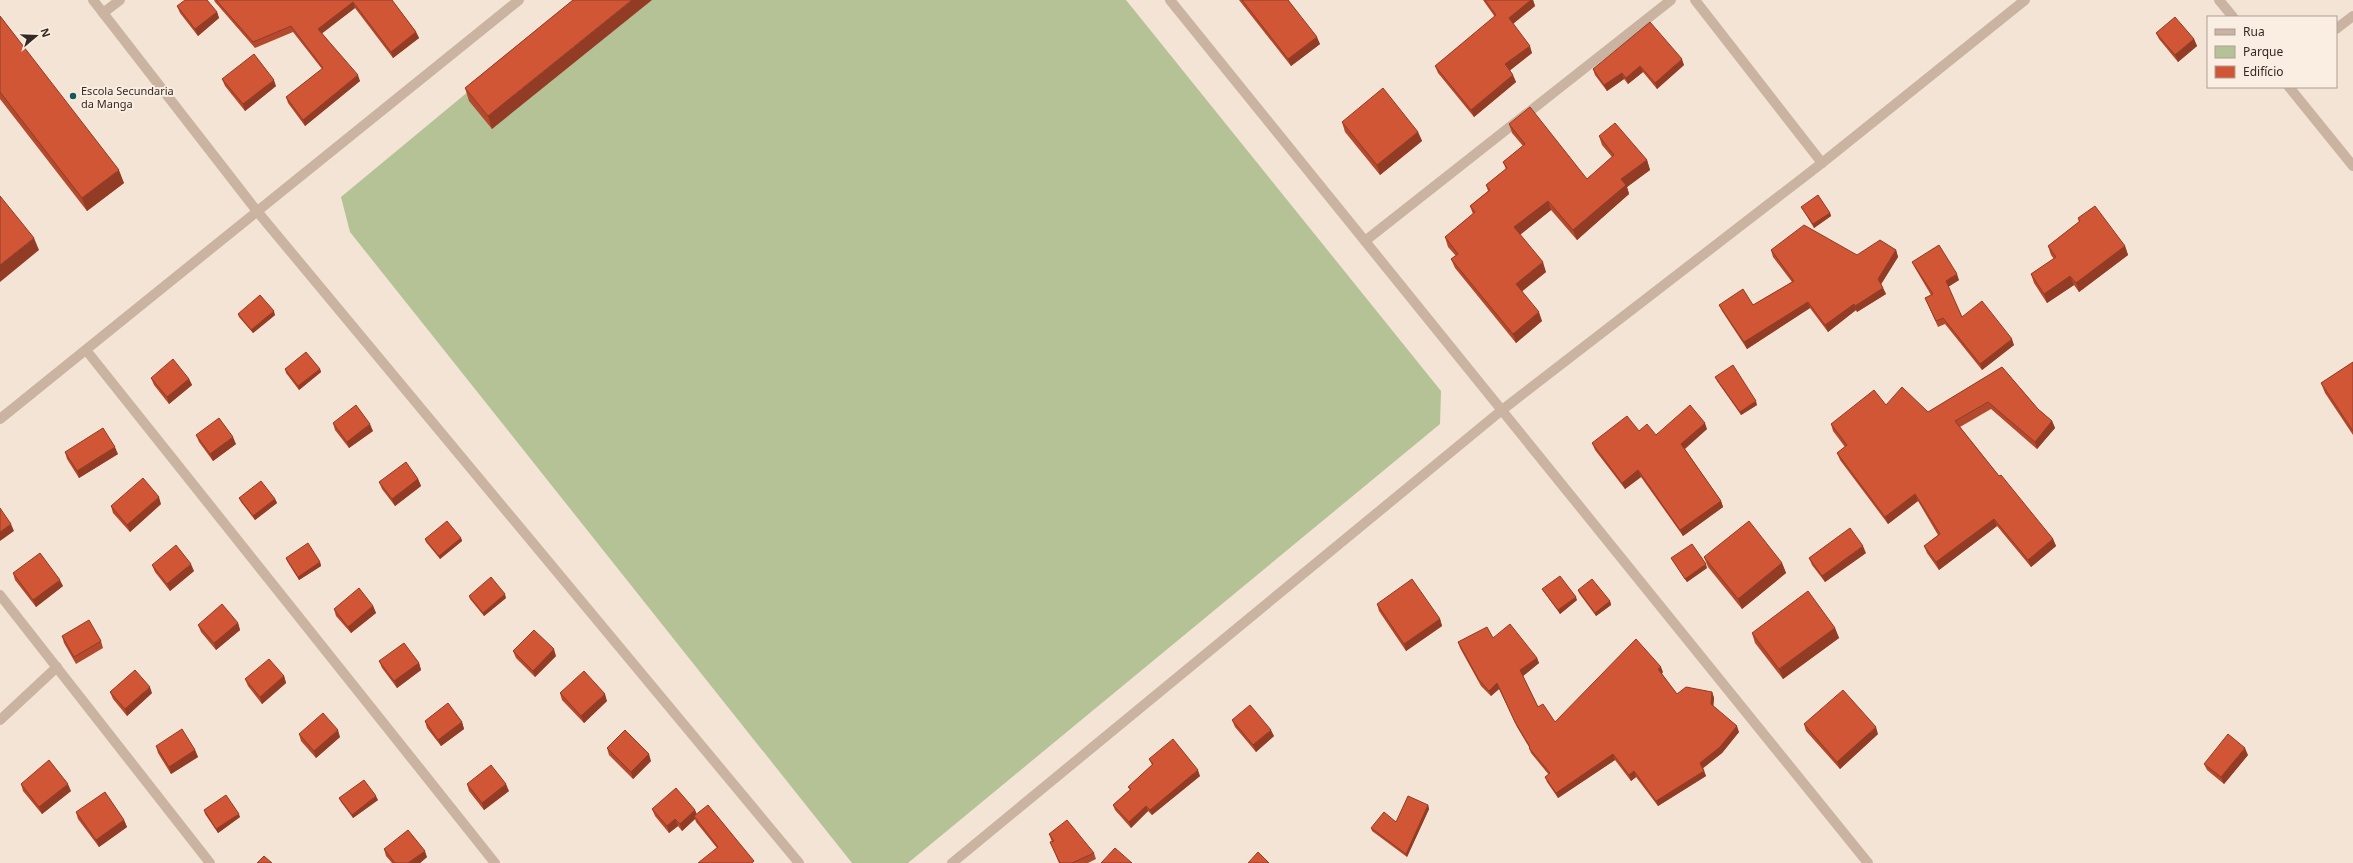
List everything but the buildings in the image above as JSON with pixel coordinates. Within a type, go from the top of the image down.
[{"type":"street","points":[[93,0],[256,210],[799,863]]},
{"type":"street","points":[[103,13],[120,0]]},
{"type":"street","points":[[0,419],[256,210],[519,0]]},
{"type":"street","points":[[1170,0],[1868,863]]},
{"type":"street","points":[[1365,241],[1671,0]]},
{"type":"street","points":[[1694,0],[1822,163]]},
{"type":"street","points":[[952,863],[1502,410],[1822,163],[2025,0]]},
{"type":"street","points":[[2219,0],[2232,16]]},
{"type":"street","points":[[2337,28],[2353,16]]},
{"type":"street","points":[[2290,88],[2353,166]]},
{"type":"street","points":[[86,350],[495,863]]},
{"type":"street","points":[[0,595],[210,863]]},
{"type":"street","points":[[0,720],[57,667]]},
{"type":"green space","points":[[579,0],[1126,0],[1441,391],[1440,424],[908,863],[852,863],[350,232],[341,197]]},
{"type":"place","name":"Escola Secundaria da Manga","points":[[73,96]]}]
